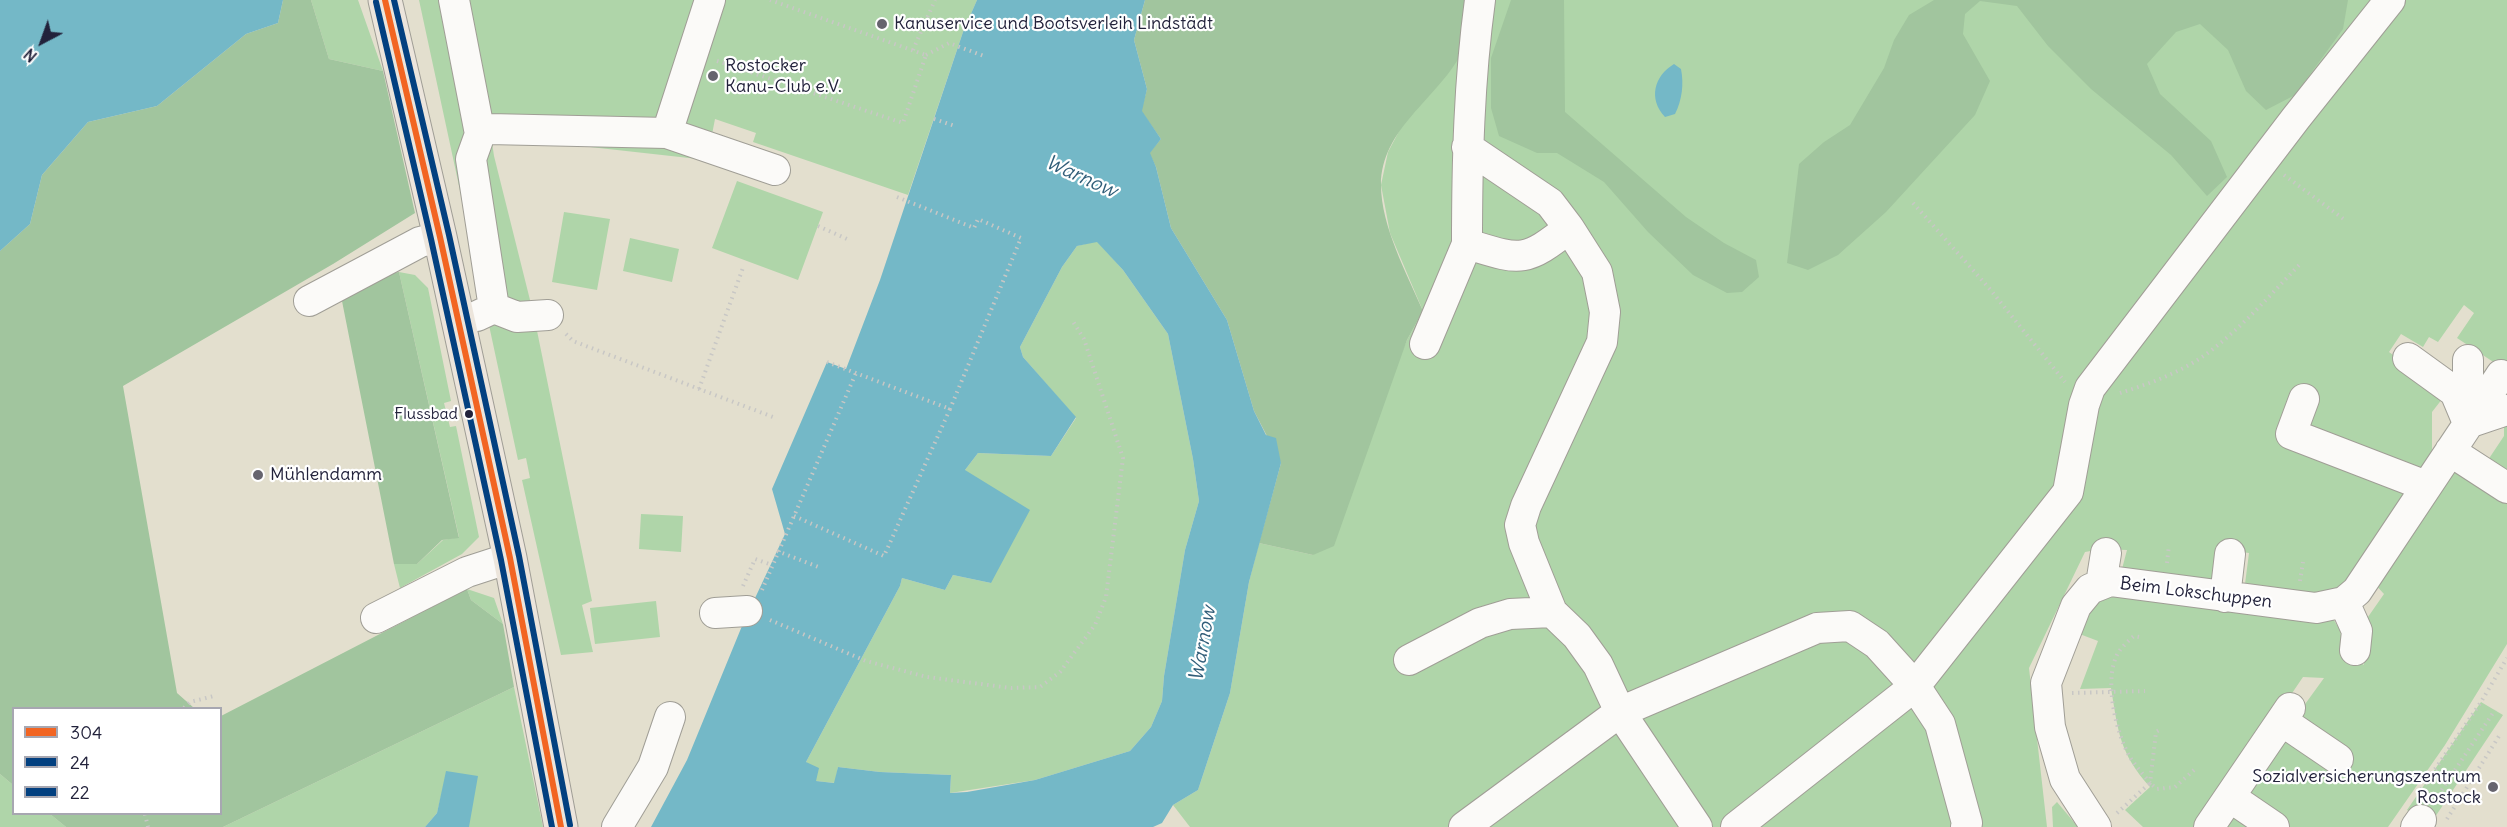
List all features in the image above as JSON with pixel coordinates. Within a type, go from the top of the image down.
[{"type":"main road","points":[[385,0],[430,240],[458,319],[510,558],[561,827]]},
{"type":"street","points":[[454,0],[480,134],[471,159],[494,308]]},
{"type":"street","points":[[667,133],[702,60],[710,0]]},
{"type":"street","points":[[1425,344],[1467,244],[1467,147],[1472,55],[1480,0]]},
{"type":"street","points":[[1736,827],[1915,686],[2068,492],[2084,405],[2090,388],[2264,160],[2390,0]]},
{"type":"street","points":[[480,134],[489,129],[667,133],[775,170]]},
{"type":"street","points":[[1467,147],[1550,203],[1597,272],[1605,312],[1602,342],[1526,506],[1520,525],[1524,543],[1552,612],[1577,636],[1598,664],[1620,712],[1697,827]]},
{"type":"street","points":[[1467,244],[1504,255],[1524,256],[1542,250],[1569,228]]},
{"type":"street","points":[[309,301],[430,240]]},
{"type":"street","points":[[494,308],[517,317],[548,315]]},
{"type":"street","points":[[458,319],[480,316],[494,308]]},
{"type":"street","points":[[2408,358],[2455,392],[2468,423]]},
{"type":"street","points":[[2468,360],[2468,423]]},
{"type":"street","points":[[2355,650],[2356,631],[2344,602],[2357,591],[2395,513],[2426,486],[2501,375]]},
{"type":"street","points":[[2304,399],[2291,434],[2426,486]]},
{"type":"street","points":[[2468,423],[2507,410]]},
{"type":"street","points":[[2450,451],[2507,488]]},
{"type":"street","points":[[2100,584],[2106,553]]},
{"type":"street","points":[[2225,597],[2230,554]]},
{"type":"street","points":[[376,618],[467,572],[510,558]]},
{"type":"street","name":"Beim Lokschuppen","points":[[2102,824],[2065,779],[2050,727],[2046,682],[2076,606],[2090,589],[2110,581],[2316,608],[2344,602]]},
{"type":"street","points":[[715,613],[754,601]]},
{"type":"street","points":[[1409,660],[1479,623],[1510,614],[1552,612]]},
{"type":"street","points":[[1482,822],[1620,712],[1817,627],[1850,626],[1877,644],[1915,686],[1940,724],[1967,823],[1966,827]]},
{"type":"street","points":[[2209,827],[2286,715],[2337,759]]},
{"type":"street","points":[[617,827],[653,767],[670,717]]},
{"type":"street","points":[[2230,797],[2274,827]]},
{"type":"path","points":[[770,0],[926,55]]},
{"type":"path","points":[[914,50],[935,0]]},
{"type":"path","points":[[702,60],[903,123],[926,55],[949,43],[984,56]]},
{"type":"path","points":[[934,119],[955,126]]},
{"type":"path","points":[[2264,160],[2344,220]]},
{"type":"path","points":[[794,516],[884,556],[950,409],[1021,238],[978,219],[974,228],[897,196]]},
{"type":"path","points":[[1913,203],[1989,288],[2084,405],[2154,382],[2204,356],[2237,328],[2302,262]]},
{"type":"path","points":[[818,226],[847,239]]},
{"type":"path","points":[[699,389],[744,265]]},
{"type":"path","points":[[548,315],[573,341],[773,417]]},
{"type":"path","points":[[856,373],[794,516],[754,601],[866,661],[927,677],[1011,688],[1040,687],[1060,672],[1095,625],[1106,597],[1123,458],[1084,339],[1072,320]]},
{"type":"path","points":[[827,362],[950,409]]},
{"type":"path","points":[[777,551],[821,568]]},
{"type":"path","points":[[755,559],[772,565]]},
{"type":"path","points":[[2139,637],[2133,636],[2118,653],[2111,678],[2122,742],[2130,757],[2157,789],[2175,787],[2194,770]]},
{"type":"path","points":[[2423,819],[2481,702],[2507,658]]},
{"type":"path","points":[[2047,694],[2112,690],[2145,691]]},
{"type":"path","points":[[185,707],[190,702],[214,696]]},
{"type":"path","points":[[2423,819],[2495,710]]},
{"type":"path","points":[[2102,824],[2150,783],[2156,732],[2161,729]]},
{"type":"path","points":[[2423,819],[2501,733]]},
{"type":"green space","points":[[283,0],[311,0],[329,59],[383,71],[415,213],[333,264],[123,386],[177,693],[193,707],[12,707],[12,784],[0,774],[0,251],[30,224],[42,175],[88,122],[157,106],[246,34],[278,23]]},
{"type":"green space","points":[[311,0],[358,0],[383,71],[329,59]]},
{"type":"green space","name":"Rostocker Kanu-Club e.V.","points":[[419,0],[977,0],[963,32],[908,195],[753,142],[756,133],[715,119],[707,160],[491,136],[534,316],[592,601],[582,605],[593,652],[561,655],[522,480],[530,478],[526,458],[518,460]]},
{"type":"green space","points":[[1145,0],[1468,0],[1466,35],[1461,54],[1451,70],[1400,131],[1383,165],[1381,185],[1385,217],[1396,250],[1423,311],[1407,340],[1334,546],[1313,555],[1259,543],[1281,463],[1254,411],[1227,320],[1171,228],[1156,167],[1149,153],[1161,139],[1141,111],[1147,89],[1134,40]]},
{"type":"green space","points":[[1469,0],[2507,0],[2507,371],[2457,338],[2474,313],[2464,305],[2438,342],[2429,337],[2423,347],[2401,334],[2389,352],[2446,394],[2432,412],[2432,450],[2425,469],[2342,592],[2332,596],[2245,584],[2249,553],[2219,549],[2216,581],[2122,569],[2127,550],[2102,549],[2085,552],[2029,668],[2047,827],[1190,827],[1173,805],[1198,790],[1230,693],[1249,582],[1259,543],[1313,555],[1407,340],[1423,311],[1390,233],[1381,185],[1388,152]]},
{"type":"green space","points":[[1511,0],[1564,0],[1565,112],[1686,217],[1724,243],[1756,260],[1759,277],[1742,292],[1727,293],[1693,275],[1648,232],[1604,182],[1557,153],[1537,153],[1499,136],[1491,108],[1491,58]]},
{"type":"green space","points":[[1934,0],[2348,0],[2343,29],[2295,95],[2266,110],[2246,91],[2228,50],[2200,24],[2176,32],[2147,64],[2160,94],[2211,141],[2227,177],[2207,196],[2171,155],[2091,89],[2048,46],[2017,6],[1980,1],[1965,14],[1963,34],[1990,81],[1975,115],[1886,212],[1838,255],[1808,270],[1787,263],[1799,164],[1824,142],[1850,125],[1884,68],[1894,40],[1909,15]]},
{"type":"green space","points":[[737,181],[823,212],[798,280],[712,248]]},
{"type":"green space","points":[[564,212],[610,219],[597,290],[552,282]]},
{"type":"green space","points":[[630,238],[679,249],[672,282],[623,271]]},
{"type":"green space","points":[[1097,241],[1123,270],[1168,334],[1199,501],[1185,550],[1162,701],[1151,727],[1130,751],[1035,780],[950,793],[951,775],[880,772],[838,767],[835,783],[815,781],[806,762],[900,586],[902,578],[945,590],[953,575],[991,583],[965,470],[978,453],[1051,456],[1076,418],[1023,357],[1020,347],[1062,267],[1077,246]]},
{"type":"green space","points":[[399,272],[415,275],[428,288],[451,401],[444,403],[450,427],[456,426],[479,537],[462,554],[400,588],[394,564],[417,564],[443,540],[459,537]]},
{"type":"green space","points":[[399,272],[459,538],[442,540],[417,564],[394,564],[342,301],[378,275]]},
{"type":"green space","points":[[2507,425],[2507,644],[2445,745],[2388,827],[2216,827],[2324,678],[2303,677],[2201,827],[2143,827],[2125,810],[2150,787],[2126,752],[2118,729],[2111,688],[2080,689],[2098,641],[2077,633],[2088,611],[2103,595],[2332,617],[2340,630],[2343,650],[2364,665],[2361,627],[2384,594],[2372,581],[2455,467],[2488,460],[2504,436],[2504,426]]},
{"type":"green space","points":[[641,514],[683,516],[681,552],[639,549]]},
{"type":"green space","points":[[467,589],[494,598],[503,624],[471,600]]},
{"type":"green space","points":[[467,589],[471,600],[503,624],[514,687],[223,827],[66,827],[51,815],[222,815],[222,715]]},
{"type":"green space","points":[[656,601],[660,637],[595,644],[590,608]]},
{"type":"green space","points":[[514,687],[543,827],[469,827],[447,772],[437,813],[425,827],[223,827]]},
{"type":"green space","points":[[2481,702],[2503,715],[2429,826],[2407,810]]},
{"type":"green space","points":[[0,774],[12,784],[12,815],[51,815],[66,827],[0,827]]},
{"type":"green space","points":[[2057,802],[2078,827],[2053,827],[2052,807]]},
{"type":"water","points":[[0,0],[283,0],[278,23],[246,34],[157,106],[88,122],[42,175],[30,224],[0,251]]},
{"type":"water","name":"Warnow","points":[[977,0],[1145,0],[1134,40],[1147,89],[1142,111],[1161,139],[1150,153],[1156,167],[1171,228],[1227,320],[1254,411],[1266,435],[1276,438],[1281,463],[1249,582],[1230,693],[1198,790],[1173,805],[1162,823],[1153,827],[651,827],[687,760],[742,626],[785,534],[772,489],[827,362],[846,369],[880,280],[963,32]],"holes":[[[1097,242],[1123,270],[1168,334],[1199,501],[1185,550],[1162,701],[1151,727],[1130,751],[1035,780],[967,792],[950,793],[951,775],[880,772],[838,767],[834,783],[816,781],[819,768],[806,762],[900,586],[902,578],[945,590],[953,575],[991,583],[1030,510],[965,470],[978,453],[1051,456],[1076,417],[1023,357],[1020,347],[1062,267],[1077,246]]]},
{"type":"water","points":[[1674,64],[1681,69],[1682,92],[1675,114],[1665,117],[1656,103],[1656,88],[1662,75]]},
{"type":"water","points":[[446,771],[478,776],[469,827],[425,827],[437,813]]},
{"type":"transit line","name":"304","points":[[385,0],[440,237],[510,558],[561,827]]},
{"type":"transit line","name":"22","points":[[394,0],[449,235],[519,556],[570,825]]},
{"type":"transit line","name":"24","points":[[376,2],[431,239],[501,560],[552,827]]},
{"type":"place","name":"Kanuservice und Bootsverleih Lindstädt","points":[[882,24]]},
{"type":"place","name":"Rostocker Kanu-Club e.V.","points":[[713,76]]},
{"type":"place","name":"Flussbad","points":[[469,414]]},
{"type":"place","name":"Mühlendamm","points":[[258,475]]},
{"type":"place","name":"Sozialversicherungszentrum Rostock","points":[[2493,787]]}]
